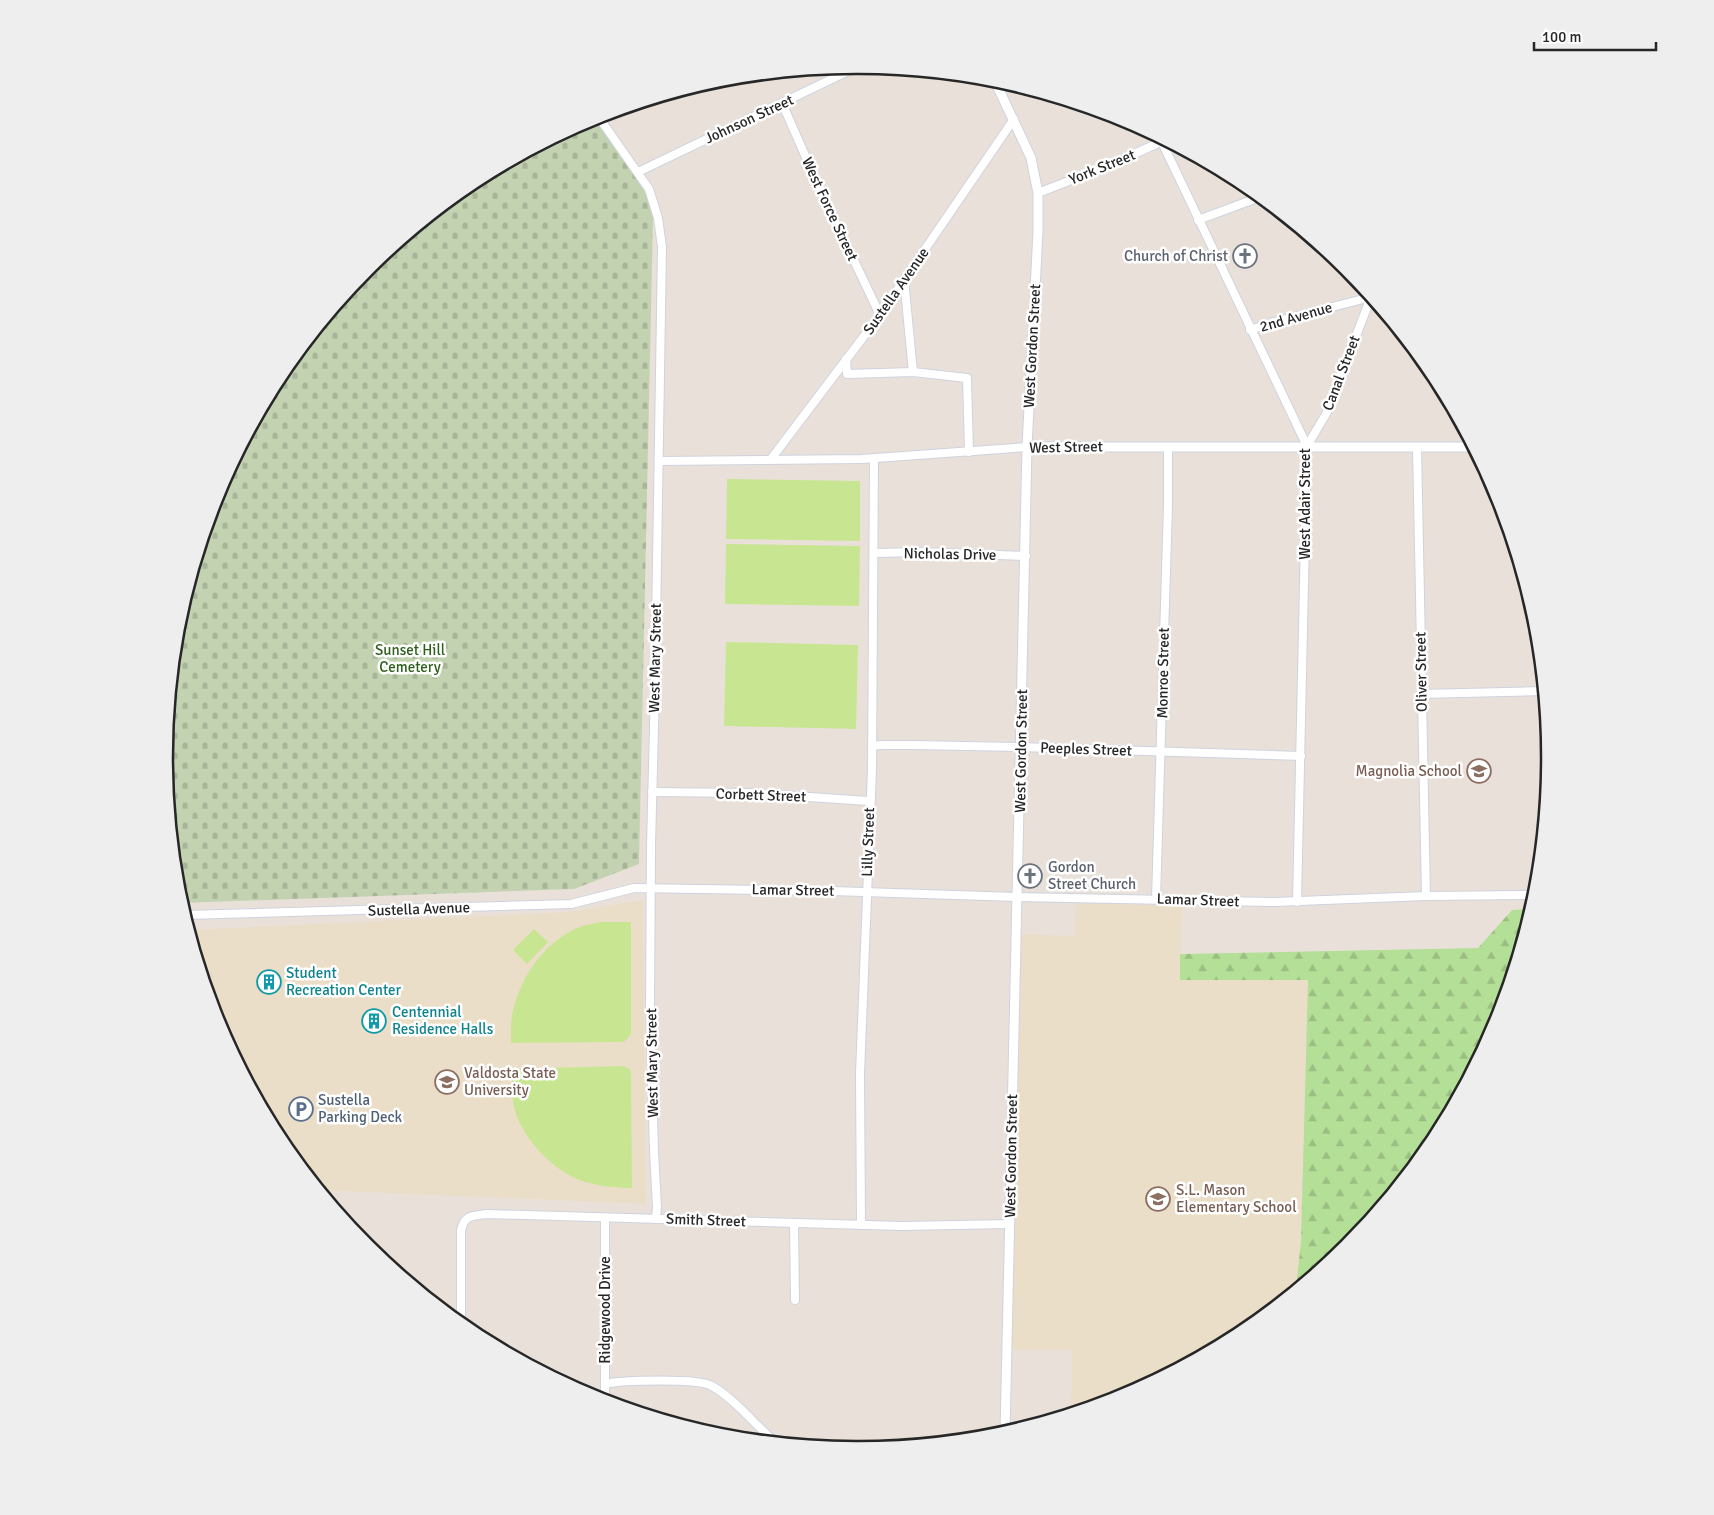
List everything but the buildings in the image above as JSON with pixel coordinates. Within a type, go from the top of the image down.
[{"type":"street","name":"Johnson Street","points":[[638,172],[842,74]]},
{"type":"street","name":"West Gordon Street","points":[[999,89],[1032,158],[1038,193],[1038,231],[1027,447],[1005,1425]]},
{"type":"street","name":"West Force Street","points":[[782,103],[819,187],[880,315]]},
{"type":"street","name":"Sustella Avenue","points":[[771,459],[880,315],[1014,119]]},
{"type":"street","name":"West Mary Street","points":[[603,123],[649,189],[658,218],[662,246],[650,890],[652,1082],[656,1219]]},
{"type":"street","name":"York Street","points":[[1038,193],[1112,164],[1156,143]]},
{"type":"street","name":"West Adair Street","points":[[1165,147],[1250,330],[1307,446],[1297,902]]},
{"type":"street","points":[[1198,220],[1251,199]]},
{"type":"street","points":[[904,279],[913,372]]},
{"type":"street","name":"2nd Avenue","points":[[1250,330],[1363,299]]},
{"type":"street","name":"Canal Street","points":[[1307,446],[1326,414],[1368,304]]},
{"type":"street","points":[[846,359],[847,374],[913,372],[967,378],[969,452]]},
{"type":"street","name":"West Street","points":[[659,461],[874,459],[1027,447],[1466,447]]},
{"type":"street","name":"Monroe Street","points":[[1156,899],[1168,447]]},
{"type":"street","name":"Oliver Street","points":[[1417,447],[1420,694],[1426,896]]},
{"type":"street","name":"Lilly Street","points":[[861,1224],[860,1074],[872,746],[874,459]]},
{"type":"street","name":"Nicholas Drive","points":[[874,553],[919,552],[1026,556]]},
{"type":"street","points":[[1420,694],[1537,691]]},
{"type":"street","name":"Peeples Street","points":[[872,746],[1020,747],[1301,756]]},
{"type":"street","name":"Corbett Street","points":[[652,792],[748,793],[870,801]]},
{"type":"street","name":"Sustella Avenue","points":[[192,915],[543,906],[571,904],[634,888],[650,890]]},
{"type":"street","name":"Lamar Street","points":[[650,890],[723,889],[1297,902],[1426,896],[1527,895]]},
{"type":"street","name":"Smith Street","points":[[461,1314],[461,1230],[463,1222],[470,1216],[488,1214],[922,1226],[1010,1224]]},
{"type":"street","name":"Ridgewood Drive","points":[[605,1218],[605,1393]]},
{"type":"street","points":[[794,1223],[795,1300]]},
{"type":"street","points":[[605,1384],[615,1382],[670,1382],[710,1384],[726,1396],[767,1435]]},
{"type":"shaded area","name":"Valdosta State University","points":[[643,900],[646,1204],[328,1190],[288,1137],[244,1060],[225,1019],[196,930],[569,912]]},
{"type":"shaded area","name":"S.L. Mason Elementary School","points":[[1076,903],[1182,906],[1180,980],[1308,980],[1301,1241],[1297,1281],[1237,1326],[1199,1350],[1119,1389],[1071,1407],[1072,1350],[1011,1350],[1019,934],[1074,936]]},
{"type":"green space","name":"Sunset Hill Cemetery","points":[[599,124],[646,192],[653,217],[639,864],[574,889],[189,903],[179,847],[173,758],[179,668],[186,624],[210,538],[225,496],[244,455],[288,378],[343,307],[406,243],[477,189],[515,165],[555,144]]},
{"type":"green space","points":[[727,479],[860,481],[860,541],[726,539]]},
{"type":"green space","points":[[726,544],[860,546],[859,606],[725,604]]},
{"type":"green space","points":[[726,642],[858,645],[856,729],[724,726]]},
{"type":"green space","points":[[1523,909],[1504,977],[1489,1019],[1449,1099],[1426,1137],[1371,1208],[1340,1241],[1297,1281],[1301,1241],[1308,980],[1180,980],[1180,954],[1478,948],[1512,910]]},
{"type":"green space","points":[[600,922],[631,922],[631,1034],[625,1041],[621,1042],[511,1043],[511,1019],[517,998],[528,973],[536,962],[554,942],[565,934],[580,927]]},
{"type":"green space","points":[[534,929],[548,942],[527,964],[513,950]]},
{"type":"green space","points":[[623,1066],[630,1069],[631,1073],[632,1188],[620,1188],[582,1181],[551,1163],[534,1145],[521,1125],[514,1109],[513,1097],[512,1069]]},
{"type":"place","name":"Church of Christ","points":[[1245,256]]},
{"type":"place","name":"Magnolia School","points":[[1479,771]]},
{"type":"place","name":"Gordon Street Church","points":[[1030,876]]},
{"type":"place","name":"Student Recreation Center","points":[[269,982]]},
{"type":"place","name":"Centennial Residence Halls","points":[[374,1021]]},
{"type":"place","name":"Valdosta State University","points":[[447,1082]]},
{"type":"place","name":"Sustella Parking Deck","points":[[301,1109]]},
{"type":"place","name":"S.L. Mason Elementary School","points":[[1158,1199]]}]
